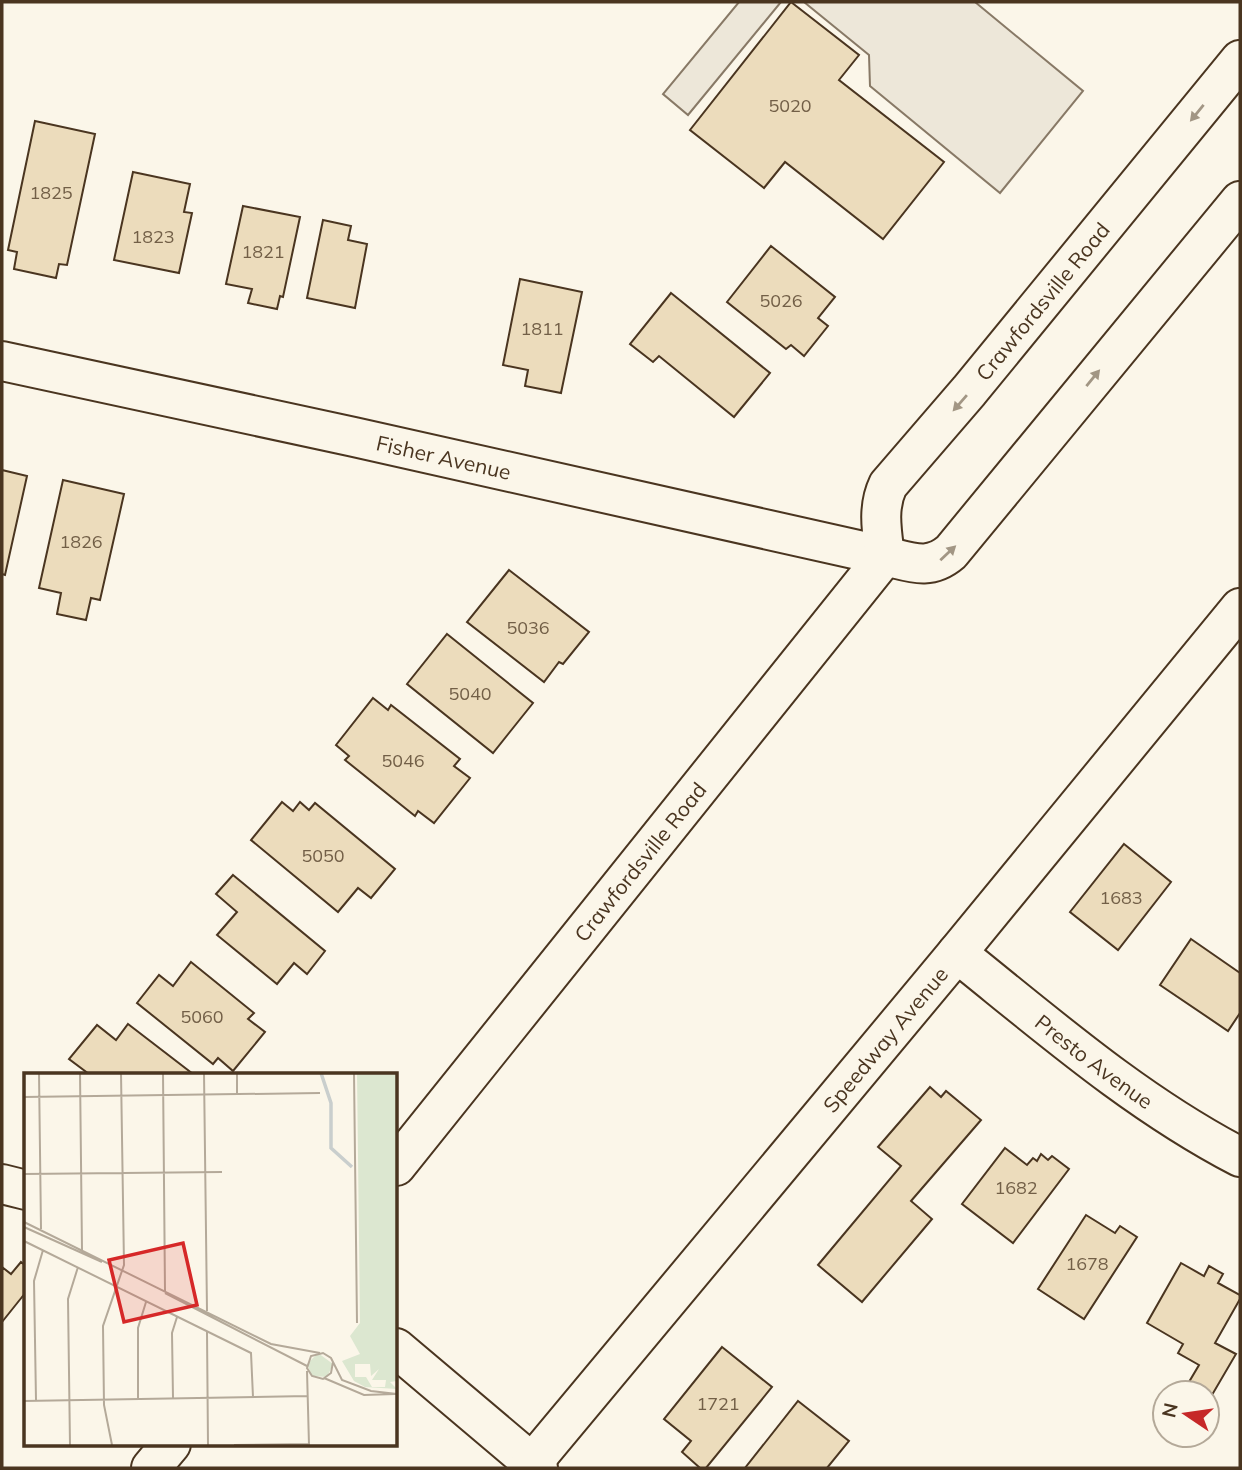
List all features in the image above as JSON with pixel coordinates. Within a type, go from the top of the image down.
[{"type":"street","name":"Crawfordsville Road","points":[[397,1165],[885,556],[881,514],[882,498],[888,485],[969,391],[1240,60]]},
{"type":"street","points":[[885,556],[925,565],[941,561],[951,552],[1240,201]]},
{"type":"street","name":"Fisher Avenue","points":[[2,361],[885,556]]},
{"type":"street","name":"Speedway Avenue","points":[[533,1467],[1240,608]]},
{"type":"street","name":"Presto Avenue","points":[[957,953],[1114,1079],[1152,1105],[1240,1157]]},
{"type":"street","points":[[2,1184],[24,1189]]},
{"type":"street","points":[[397,1349],[533,1467]]},
{"type":"street","points":[[151,1468],[169,1446]]},
{"type":"shaded area","points":[[739,2],[781,2],[688,115],[663,94]]},
{"type":"shaded area","points":[[804,2],[975,2],[1083,91],[1000,193],[870,86],[869,55]]},
{"type":"building","points":[[791,2],[859,55],[839,80],[944,162],[883,239],[785,162],[764,188],[690,130]]},
{"type":"building","points":[[35,121],[95,134],[67,265],[59,264],[56,278],[14,269],[17,252],[8,250]]},
{"type":"building","points":[[133,172],[190,184],[184,212],[192,213],[179,273],[114,260]]},
{"type":"building","points":[[243,206],[300,217],[283,297],[280,296],[277,309],[248,303],[252,289],[226,284]]},
{"type":"building","points":[[323,220],[351,226],[348,240],[367,244],[355,308],[307,298]]},
{"type":"building","points":[[771,246],[835,297],[818,318],[828,326],[804,356],[791,345],[786,349],[727,302]]},
{"type":"building","points":[[520,279],[582,292],[561,393],[525,386],[528,370],[503,365]]},
{"type":"building","points":[[671,293],[770,373],[734,417],[659,356],[653,362],[630,344]]},
{"type":"building","points":[[2,470],[27,476],[5,575],[2,574]]},
{"type":"building","points":[[63,480],[124,494],[100,600],[91,598],[86,620],[57,614],[61,593],[39,588]]},
{"type":"building","points":[[509,570],[589,632],[563,664],[559,662],[544,682],[467,622]]},
{"type":"building","points":[[447,634],[533,703],[493,753],[407,684]]},
{"type":"building","points":[[373,698],[388,710],[391,705],[460,759],[454,766],[470,778],[434,823],[418,811],[415,816],[345,760],[349,756],[336,745]]},
{"type":"building","points":[[282,802],[293,811],[300,802],[309,810],[315,803],[395,869],[371,898],[358,888],[338,912],[251,840]]},
{"type":"building","points":[[1124,844],[1171,882],[1118,950],[1070,912]]},
{"type":"building","points":[[233,875],[325,951],[307,974],[294,963],[277,984],[217,935],[237,912],[216,894]]},
{"type":"building","points":[[1191,939],[1240,973],[1240,1013],[1228,1031],[1160,985]]},
{"type":"building","points":[[191,962],[254,1013],[248,1019],[265,1032],[233,1071],[218,1058],[213,1064],[137,1003],[159,975],[173,986]]},
{"type":"building","points":[[128,1024],[192,1073],[88,1073],[69,1059],[97,1025],[116,1040]]},
{"type":"building","points":[[930,1087],[941,1097],[946,1091],[981,1120],[911,1201],[932,1219],[862,1302],[818,1265],[901,1166],[878,1147]]},
{"type":"building","points":[[1005,1148],[1027,1165],[1033,1158],[1037,1161],[1041,1154],[1048,1160],[1052,1156],[1069,1169],[1013,1243],[962,1204]]},
{"type":"building","points":[[1086,1215],[1115,1233],[1120,1226],[1137,1237],[1084,1319],[1038,1289]]},
{"type":"building","points":[[21,1262],[24,1264],[24,1294],[2,1322],[2,1267],[11,1274]]},
{"type":"building","points":[[1181,1263],[1204,1276],[1209,1266],[1223,1274],[1218,1283],[1240,1295],[1215,1343],[1236,1354],[1221,1380],[1191,1379],[1199,1365],[1178,1353],[1183,1344],[1147,1323]]},
{"type":"building","points":[[722,1347],[772,1387],[706,1468],[700,1468],[682,1452],[691,1441],[664,1419]]},
{"type":"building","points":[[798,1401],[849,1441],[827,1468],[745,1468]]}]
